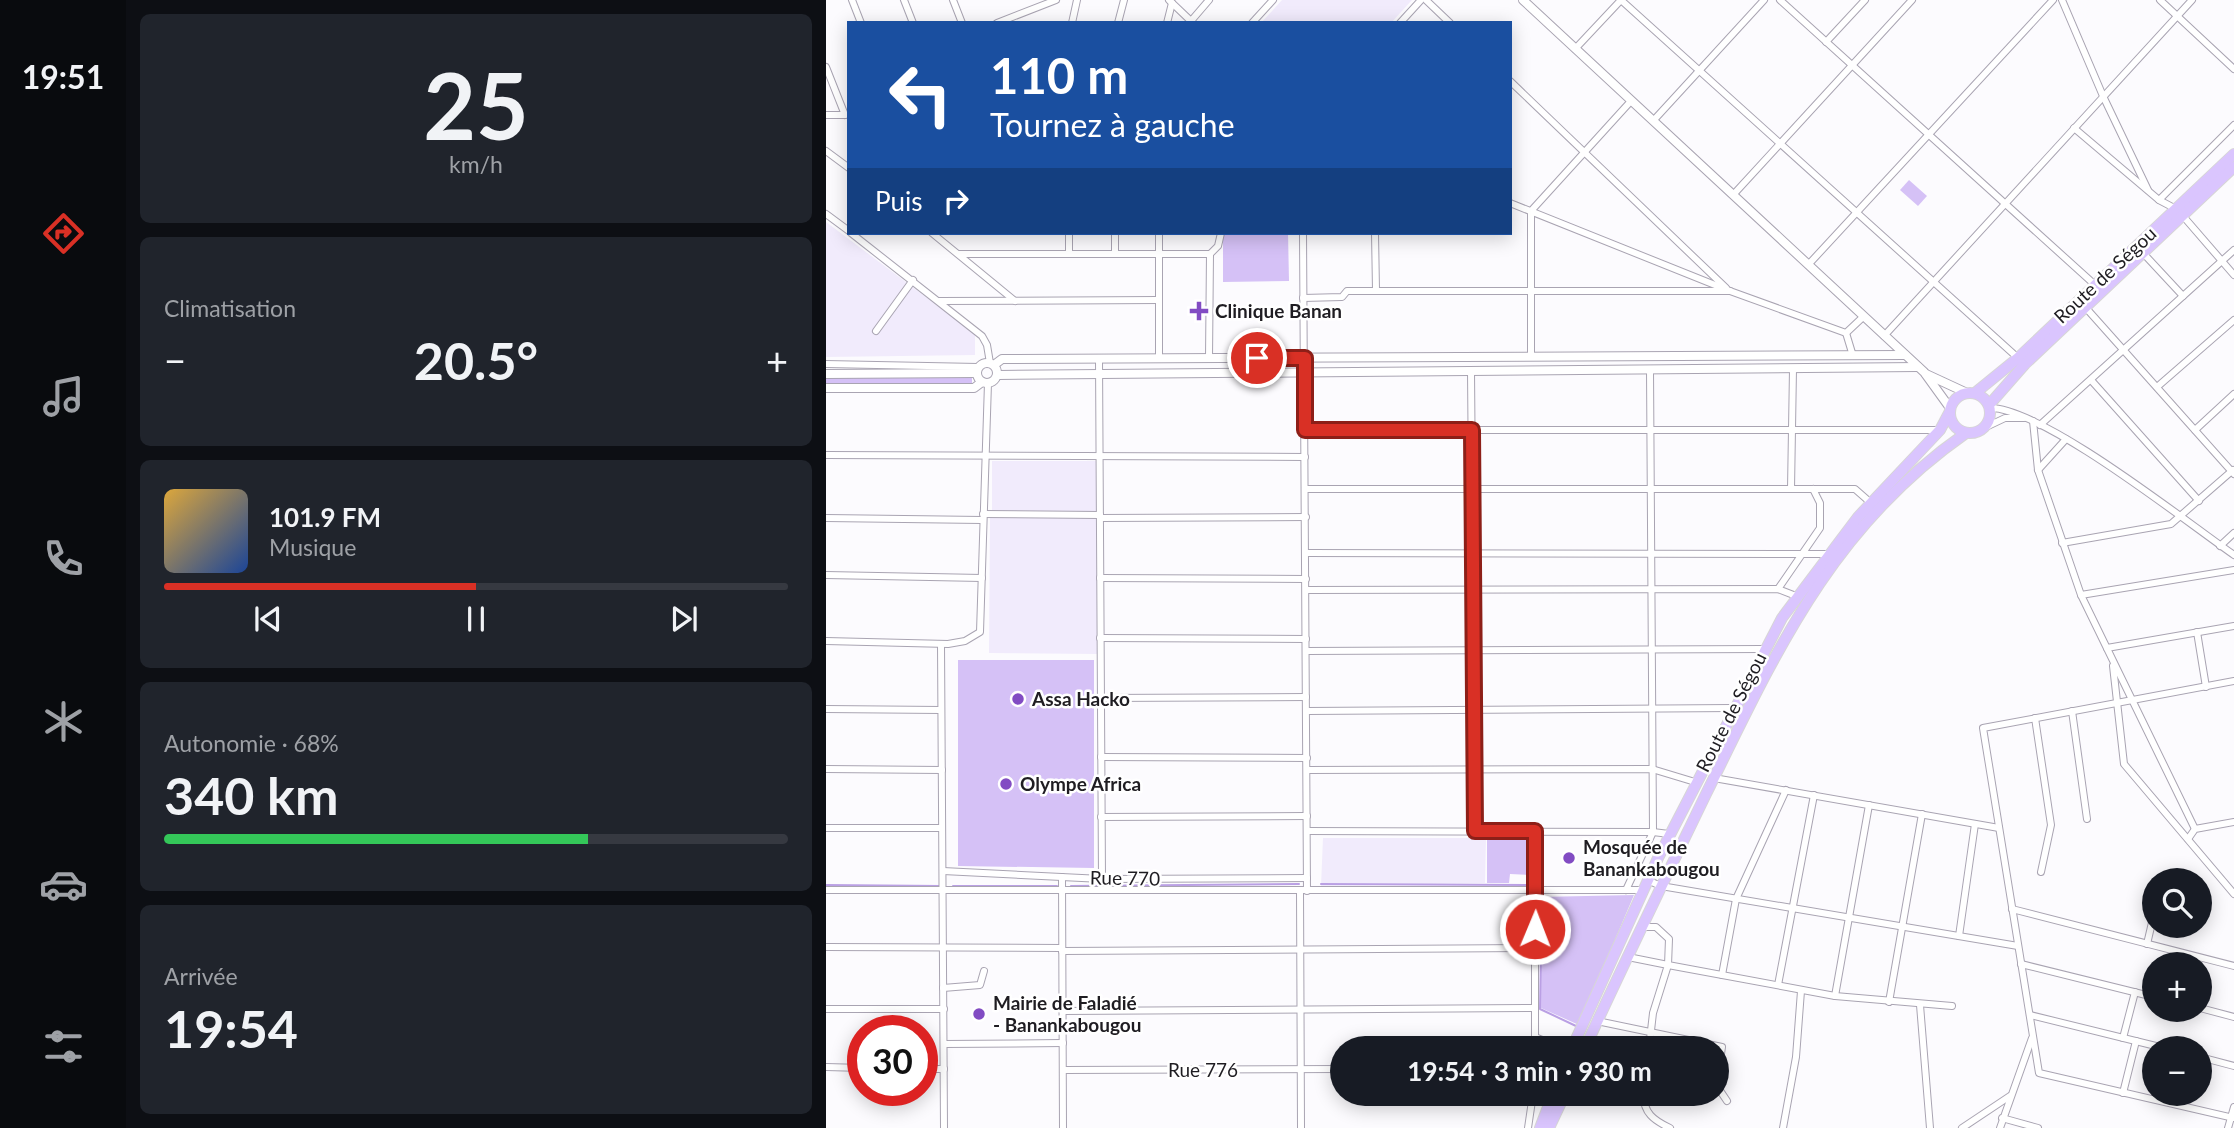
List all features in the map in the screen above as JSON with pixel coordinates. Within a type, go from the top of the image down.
[{"type":"highway","name":"Route de Ségou","points":[[1590,1036],[1661,886],[1787,632],[1836,557],[1877,509],[1940,452],[1966,433],[1986,427],[1990,407],[2025,364],[2143,253],[2234,154]]},
{"type":"highway","name":"Route de Ségou","points":[[1577,1036],[1669,834],[1763,649],[1796,596],[1871,503],[1940,430],[1959,395],[1971,393],[2018,358],[2094,284],[2234,167]]},
{"type":"highway","points":[[1971,393],[1990,407]]},
{"type":"highway","points":[[1950,411],[1954,426],[1966,433]]},
{"type":"highway","points":[[1540,1128],[1548,1106]]},
{"type":"highway","points":[[1549,1128],[1559,1106]]},
{"type":"main road","points":[[1523,0],[1921,370],[1950,411]]},
{"type":"main road","points":[[826,373],[978,370],[1002,359],[1905,355]]},
{"type":"main road","points":[[992,364],[998,375]]},
{"type":"main road","points":[[826,388],[974,388],[998,375],[1793,369],[1921,370],[1971,393]]},
{"type":"main road","points":[[978,370],[985,383]]},
{"type":"street","points":[[852,0],[860,21]]},
{"type":"street","points":[[904,0],[912,21]]},
{"type":"street","points":[[953,0],[961,21]]},
{"type":"street","points":[[1002,21],[1056,0]]},
{"type":"street","points":[[1072,21],[1077,0]]},
{"type":"street","points":[[1119,21],[1124,0]]},
{"type":"street","points":[[1193,21],[1209,0]]},
{"type":"street","points":[[1254,21],[1273,0]]},
{"type":"street","points":[[1402,21],[1424,0],[1448,21]]},
{"type":"street","points":[[1575,49],[1621,0],[2018,358]]},
{"type":"street","points":[[1653,121],[1764,0]]},
{"type":"street","points":[[1780,0],[2094,284]]},
{"type":"street","points":[[1826,42],[1865,0]]},
{"type":"street","points":[[1733,195],[1912,0]]},
{"type":"street","points":[[1808,265],[2053,0]]},
{"type":"street","points":[[2062,0],[2103,96],[2148,190]]},
{"type":"street","points":[[2160,0],[2234,69]]},
{"type":"street","points":[[1884,336],[2192,0]]},
{"type":"street","points":[[1170,1],[1191,21]]},
{"type":"street","points":[[1167,21],[1170,1]]},
{"type":"street","points":[[826,67],[847,115],[826,115]]},
{"type":"street","points":[[1512,83],[1730,291]]},
{"type":"street","points":[[1531,357],[1531,211],[1631,101]]},
{"type":"street","points":[[2159,200],[2234,125]]},
{"type":"street","points":[[2074,128],[2159,200],[2180,213],[2234,275]]},
{"type":"street","points":[[826,151],[845,163]]},
{"type":"street","points":[[1512,205],[1730,291],[1846,333]]},
{"type":"street","points":[[826,214],[847,229]]},
{"type":"street","points":[[855,235],[985,339],[992,364]]},
{"type":"street","points":[[935,235],[1015,301]]},
{"type":"street","points":[[1069,235],[1069,254]]},
{"type":"street","points":[[1115,235],[1115,253]]},
{"type":"street","points":[[1159,235],[1159,358]]},
{"type":"street","points":[[1209,358],[1210,254],[1218,246],[1220,235]]},
{"type":"street","points":[[1301,1128],[1300,950],[1307,878],[1303,235]]},
{"type":"street","points":[[1376,235],[1376,290]]},
{"type":"street","points":[[1986,427],[2005,418],[2033,421],[2091,380],[2234,250]]},
{"type":"street","points":[[2143,253],[2183,296]]},
{"type":"street","points":[[959,254],[1210,254]]},
{"type":"street","points":[[876,331],[913,281]]},
{"type":"street","points":[[1303,298],[1342,297],[1348,291],[1376,290],[1530,293],[1730,291]]},
{"type":"street","points":[[939,301],[1159,300]]},
{"type":"street","points":[[2062,543],[2172,524],[2233,471],[2086,308]]},
{"type":"street","points":[[1846,333],[1863,317]]},
{"type":"street","points":[[2157,387],[2234,320]]},
{"type":"street","points":[[1846,333],[1853,356]]},
{"type":"street","points":[[1099,359],[1102,879]]},
{"type":"street","points":[[826,364],[978,370]]},
{"type":"street","points":[[1791,489],[1793,369]]},
{"type":"street","points":[[1626,890],[1653,832],[1650,370]]},
{"type":"street","points":[[1471,372],[1475,831]]},
{"type":"street","points":[[2091,380],[2199,501]]},
{"type":"street","points":[[826,641],[941,644],[965,641],[980,632],[986,457],[985,383]]},
{"type":"street","points":[[2195,430],[2234,394]]},
{"type":"street","points":[[1990,407],[2007,409],[2066,439],[2234,555]]},
{"type":"street","points":[[2033,421],[2038,470],[2081,595],[2195,829]]},
{"type":"street","points":[[1305,430],[1940,430]]},
{"type":"street","points":[[2038,470],[2066,439]]},
{"type":"street","points":[[826,456],[1305,457]]},
{"type":"street","points":[[1305,489],[1855,489],[1871,503]]},
{"type":"street","points":[[1778,589],[1820,528],[1820,503],[1813,489]]},
{"type":"street","points":[[826,518],[1306,517]]},
{"type":"street","points":[[2220,546],[2234,533]]},
{"type":"street","points":[[1306,553],[1829,554]]},
{"type":"street","points":[[2081,595],[2234,570]]},
{"type":"street","points":[[826,575],[982,578]]},
{"type":"street","points":[[1100,578],[1306,579]]},
{"type":"street","points":[[1306,590],[1778,589],[1796,596]]},
{"type":"street","points":[[2107,648],[2234,626]]},
{"type":"street","points":[[2197,632],[2206,687]]},
{"type":"street","points":[[1100,638],[1306,639]]},
{"type":"street","points":[[941,644],[944,1128]]},
{"type":"street","points":[[1306,651],[1763,649]]},
{"type":"street","points":[[2112,661],[2124,764],[2233,891]]},
{"type":"street","points":[[2232,1119],[2039,1073],[1983,728],[2234,681]]},
{"type":"street","points":[[1101,698],[1306,697]]},
{"type":"street","points":[[1307,711],[1733,708]]},
{"type":"street","points":[[826,709],[941,710]]},
{"type":"street","points":[[2072,711],[2087,819]]},
{"type":"street","points":[[2035,718],[2051,825],[2041,872]]},
{"type":"street","points":[[1101,757],[1307,758]]},
{"type":"street","points":[[826,769],[942,770]]},
{"type":"street","points":[[1307,770],[1652,769],[1695,782]]},
{"type":"street","points":[[1714,778],[1999,828]]},
{"type":"street","points":[[1722,975],[1736,899],[1786,790]]},
{"type":"street","points":[[1778,985],[1814,795]]},
{"type":"street","points":[[1835,996],[1868,805]]},
{"type":"street","points":[[1889,1002],[1923,814]]},
{"type":"street","points":[[1101,817],[1307,816]]},
{"type":"street","points":[[2188,839],[2195,829],[2234,822]]},
{"type":"street","points":[[1959,936],[1975,824]]},
{"type":"street","points":[[826,828],[942,828]]},
{"type":"street","points":[[1307,831],[1669,834]]},
{"type":"street","points":[[1535,831],[1535,1036]]},
{"type":"street","name":"Rue 770","points":[[943,871],[1102,879],[1307,878]]},
{"type":"street","points":[[1062,877],[1063,1128]]},
{"type":"street","points":[[826,890],[1536,891],[1626,890],[1644,885],[2018,946]]},
{"type":"street","points":[[2012,909],[2234,966]]},
{"type":"street","points":[[1643,927],[1656,927],[1669,939],[1668,965],[1653,1013],[1650,1036]]},
{"type":"street","points":[[2147,944],[2148,938]]},
{"type":"street","points":[[826,947],[1300,950],[1535,948]]},
{"type":"street","points":[[1628,957],[1801,991],[1889,1002],[1952,1006]]},
{"type":"street","points":[[2021,964],[2142,994]]},
{"type":"street","points":[[943,988],[979,985],[984,971]]},
{"type":"street","points":[[1783,1128],[1796,1057],[1801,991]]},
{"type":"street","points":[[2123,1038],[2135,992]]},
{"type":"street","points":[[1920,1005],[1930,1128]]},
{"type":"street","points":[[1063,1011],[1535,1007]]},
{"type":"street","points":[[826,1009],[944,1010]]},
{"type":"street","points":[[2212,1011],[2234,1017]]},
{"type":"street","points":[[2029,1015],[2142,1042]]},
{"type":"street","points":[[1597,1021],[1670,1036]]},
{"type":"street","points":[[2000,1128],[2033,1037]]},
{"type":"street","points":[[2123,1093],[2136,1041]]},
{"type":"street","points":[[944,1044],[1063,1043]]},
{"type":"street","points":[[2212,1060],[2234,1066]]},
{"type":"street","points":[[826,1067],[847,1068]]},
{"type":"street","points":[[938,1069],[944,1069]]},
{"type":"street","name":"Rue 776","points":[[1063,1070],[1330,1069]]},
{"type":"street","points":[[1962,1128],[2010,1096]]},
{"type":"street","points":[[1528,1128],[1531,1106]]},
{"type":"street","points":[[1644,1106],[1652,1119],[1670,1128]]},
{"type":"street","points":[[2228,1128],[2234,1107]]},
{"type":"street","points":[[2002,1118],[2038,1128]]},
{"type":"shaded area","points":[[1282,0],[1412,0],[1393,21],[1263,21]]},
{"type":"shaded area","points":[[1909,180],[1927,196],[1918,206],[1900,190]]},
{"type":"shaded area","points":[[826,222],[975,334],[975,355],[826,357]]},
{"type":"shaded area","points":[[1223,235],[1288,235],[1289,281],[1223,282]]},
{"type":"shaded area","points":[[826,376],[972,376],[972,387],[826,386]]},
{"type":"shaded area","points":[[992,461],[1096,461],[1096,514],[992,514]]},
{"type":"shaded area","points":[[990,517],[1098,518],[1097,654],[989,653]]},
{"type":"shaded area","points":[[958,660],[1094,660],[1094,868],[958,866]]},
{"type":"shaded area","points":[[1487,837],[1534,837],[1532,875],[1510,874],[1509,883],[1487,883]]},
{"type":"shaded area","points":[[1323,838],[1486,838],[1485,883],[1321,886]]},
{"type":"shaded area","points":[[1634,895],[1579,1025],[1541,1008],[1539,897]]},
{"type":"waterway","points":[[1071,886],[1299,884]]},
{"type":"waterway","points":[[1321,884],[1531,885]]},
{"type":"waterway","points":[[826,885],[940,886]]},
{"type":"waterway","points":[[953,886],[1057,886]]},
{"type":"waterway","points":[[1542,896],[1540,1009],[1576,1026]]},
{"type":"place","name":"Clinique Banan","points":[[1199,311]]},
{"type":"place","name":"Assa Hacko","points":[[1018,699]]},
{"type":"place","name":"Olympe Africa","points":[[1006,784]]},
{"type":"place","name":"Mosquée de Banankabougou","points":[[1569,858]]},
{"type":"place","name":"Mairie de Faladié - Banankabougou","points":[[979,1014]]},
{"type":"route","points":[[1257,358],[1305,358],[1305,430],[1472,430],[1475,831],[1535,831],[1535,929]]}]
